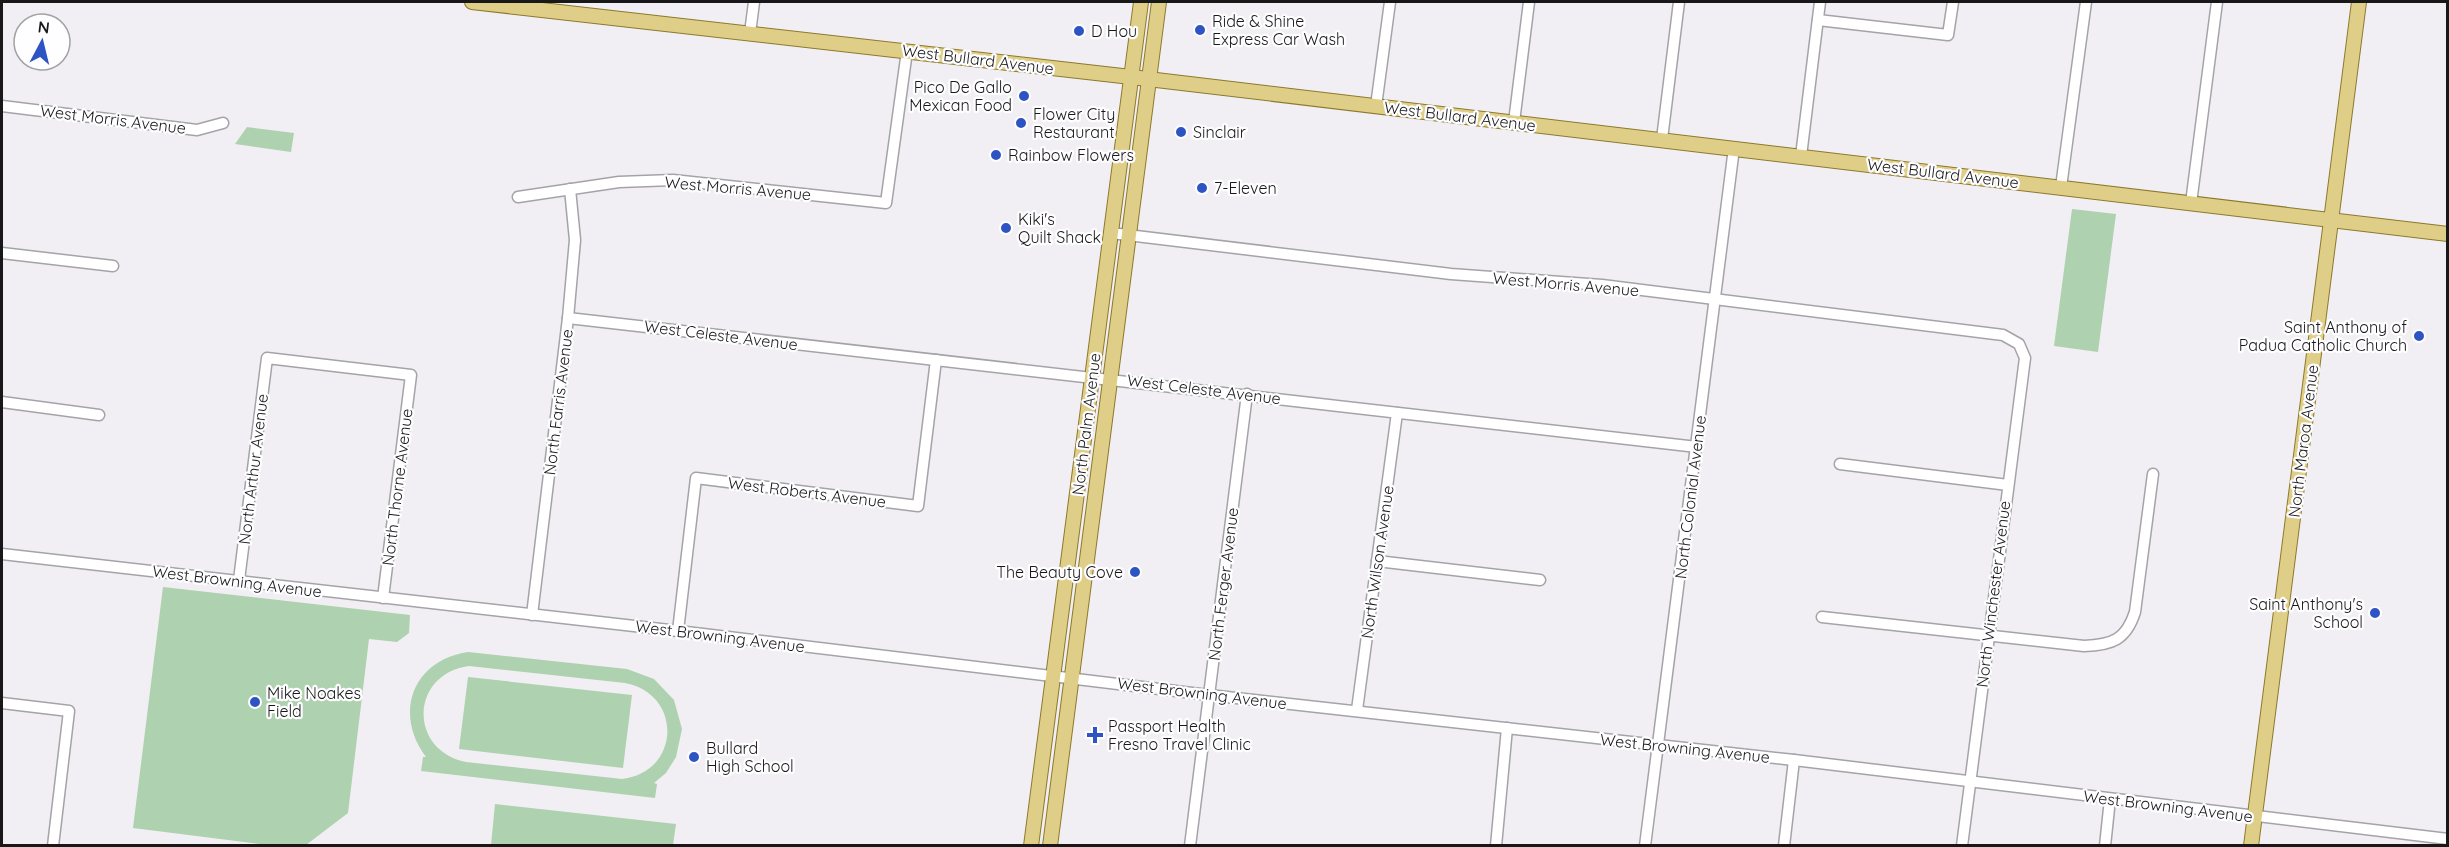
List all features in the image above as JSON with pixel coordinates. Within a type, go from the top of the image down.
[{"type":"main road","name":"West Bullard Avenue","points":[[472,2],[1149,79],[2448,234]]},
{"type":"main road","name":"North Palm Avenue","points":[[1031,846],[1141,2]]},
{"type":"main road","name":"North Palm Avenue","points":[[1050,846],[1070,677],[1159,2]]},
{"type":"main road","name":"North Maroa Avenue","points":[[2251,846],[2359,2]]},
{"type":"street","points":[[750,33],[754,2]]},
{"type":"street","points":[[1376,106],[1389,2]]},
{"type":"street","points":[[1514,122],[1529,2]]},
{"type":"street","points":[[1662,140],[1679,2]]},
{"type":"street","points":[[1801,156],[1820,2]]},
{"type":"street","points":[[1818,20],[1948,35],[1953,2]]},
{"type":"street","points":[[2061,187],[2086,2]]},
{"type":"street","points":[[2191,203],[2217,2]]},
{"type":"street","name":"West Morris Avenue","points":[[518,197],[620,182],[673,180],[886,203],[907,51]]},
{"type":"street","name":"West Morris Avenue","points":[[2,106],[197,130],[223,123]]},
{"type":"street","name":"North Colonial Avenue","points":[[1645,846],[1734,148]]},
{"type":"street","name":"North Farris Avenue","points":[[532,615],[568,318],[575,240],[570,189]]},
{"type":"street","name":"West Morris Avenue","points":[[1111,233],[1451,274],[1602,285],[2003,335],[2019,344]]},
{"type":"street","points":[[2,253],[113,266]]},
{"type":"street","name":"West Celeste Avenue","points":[[568,318],[1697,447]]},
{"type":"street","name":"North Winchester Avenue","points":[[1962,846],[2025,358],[2019,344]]},
{"type":"street","name":"North Thorne Avenue","points":[[267,358],[411,375],[383,598]]},
{"type":"street","name":"North Arthur Avenue","points":[[239,580],[267,358]]},
{"type":"street","name":"West Roberts Avenue","points":[[678,631],[696,478],[918,506],[936,360]]},
{"type":"street","name":"North Ferger Avenue","points":[[1190,846],[1247,394]]},
{"type":"street","points":[[2,402],[99,415]]},
{"type":"street","name":"North Wilson Avenue","points":[[1357,710],[1397,413]]},
{"type":"street","points":[[1840,464],[2008,484]]},
{"type":"street","points":[[1822,617],[2084,646],[2104,645],[2122,636],[2130,626],[2135,612],[2152,474]]},
{"type":"street","name":"West Browning Avenue","points":[[2,554],[678,631],[1209,695],[1794,760],[2448,839]]},
{"type":"street","points":[[1377,561],[1540,580]]},
{"type":"street","points":[[2,703],[69,711],[52,846]]},
{"type":"street","points":[[1496,846],[1507,728]]},
{"type":"street","points":[[1784,846],[1794,760]]},
{"type":"street","points":[[2105,846],[2110,799]]},
{"type":"street","points":[[2402,846],[2403,834]]},
{"type":"green space","points":[[247,127],[294,133],[291,152],[235,144]]},
{"type":"green space","points":[[2072,209],[2116,214],[2098,352],[2054,346]]},
{"type":"green space","name":"Mike Noakes Field","points":[[163,587],[410,615],[409,633],[397,642],[369,639],[348,813],[306,845],[267,845],[133,828]]},
{"type":"green space","points":[[468,652],[627,669],[654,679],[674,700],[682,729],[676,757],[666,773],[654,783],[657,784],[655,798],[421,771],[423,757],[426,757],[416,740],[411,723],[410,707],[414,691],[422,677],[449,657]],"holes":[[[469,666],[625,683],[644,690],[657,702],[665,716],[667,732],[664,748],[656,763],[641,773],[622,779],[466,762],[447,755],[434,743],[426,728],[424,712],[427,697],[435,683],[450,672]]]},
{"type":"green space","points":[[468,677],[632,695],[623,768],[459,749]]},
{"type":"green space","points":[[495,804],[676,824],[673,845],[491,845]]},
{"type":"place","name":"Ride & Shine Express Car Wash","points":[[1200,30]]},
{"type":"place","name":"D Hou","points":[[1079,31]]},
{"type":"place","name":"Pico De Gallo Mexican Food","points":[[1024,96]]},
{"type":"place","name":"Flower City Restaurant","points":[[1021,123]]},
{"type":"place","name":"Sinclair","points":[[1181,132]]},
{"type":"place","name":"Rainbow Flowers","points":[[996,155]]},
{"type":"place","name":"7-Eleven","points":[[1202,188]]},
{"type":"place","name":"Kiki's Quilt Shack","points":[[1006,228]]},
{"type":"place","name":"Saint Anthony of Padua Catholic Church","points":[[2419,336]]},
{"type":"place","name":"The Beauty Cove","points":[[1135,572]]},
{"type":"place","name":"Saint Anthony's School","points":[[2375,613]]},
{"type":"place","name":"Mike Noakes Field","points":[[255,702]]},
{"type":"place","name":"Passport Health Fresno Travel Clinic","points":[[1095,735]]},
{"type":"place","name":"Bullard High School","points":[[694,757]]}]
